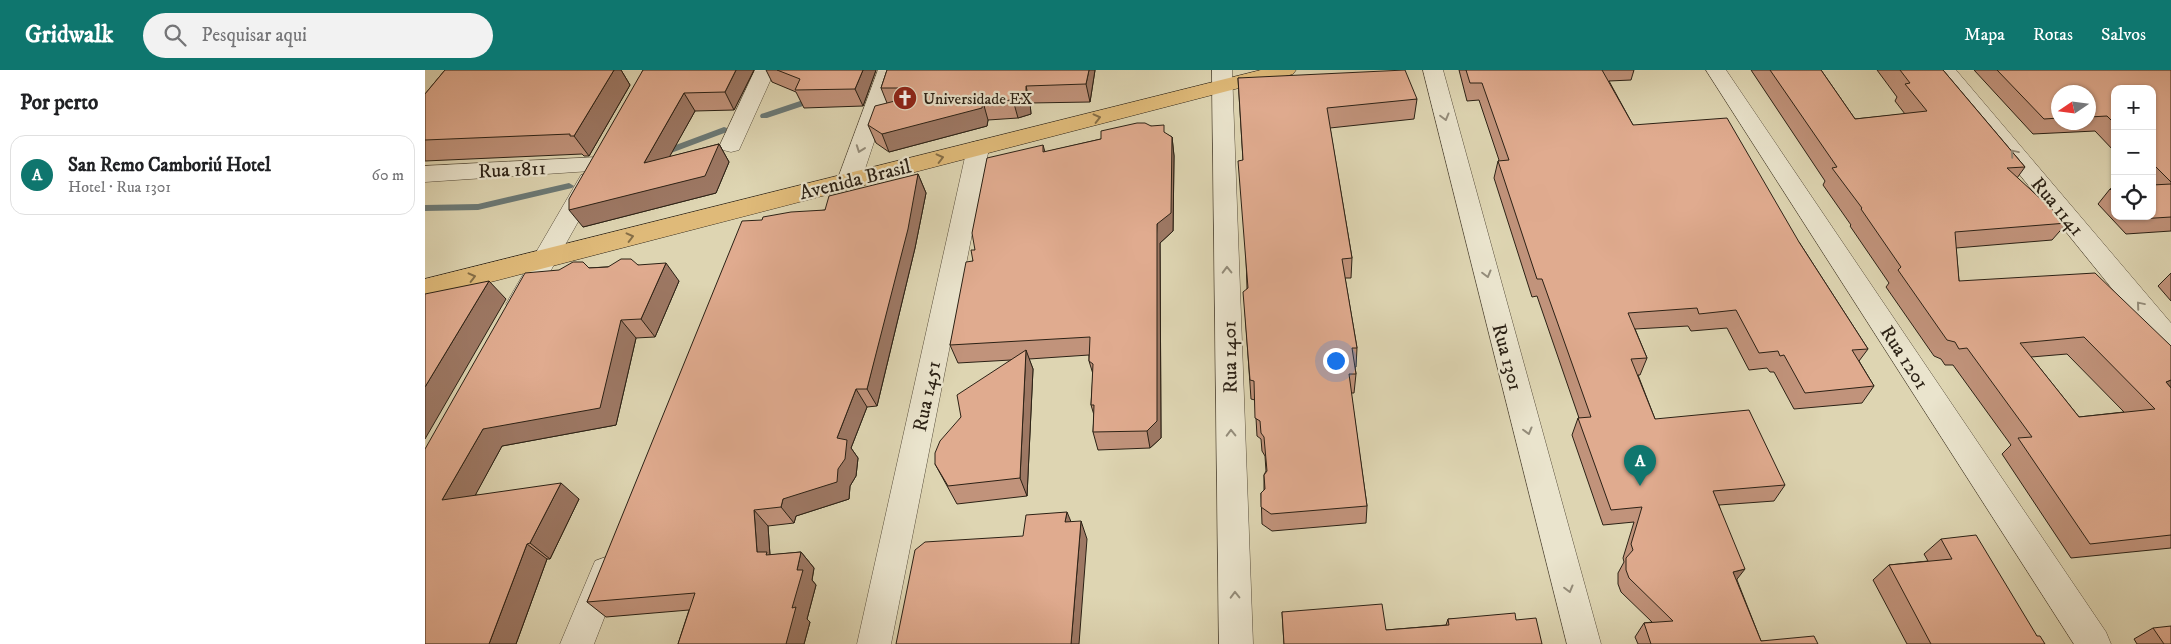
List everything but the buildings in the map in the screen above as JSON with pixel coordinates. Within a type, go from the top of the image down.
[{"type":"main road","name":"Avenida Brasil","points":[[425,289],[977,148],[1222,78],[1285,70]]},
{"type":"street","points":[[731,145],[765,70]]},
{"type":"street","points":[[849,181],[888,70]]},
{"type":"street","name":"Rua 1301","points":[[1433,70],[1584,644]]},
{"type":"street","name":"Rua 1201","points":[[1716,70],[2094,644]]},
{"type":"street","name":"Rua 1141","points":[[1945,70],[2171,342]]},
{"type":"street","name":"Rua 1401","points":[[1222,78],[1236,644]]},
{"type":"street","name":"Rua 1451","points":[[874,644],[977,148]]},
{"type":"street","name":"Rua 1811","points":[[425,174],[603,156],[545,258]]},
{"type":"street","points":[[741,233],[751,206]]},
{"type":"street","points":[[506,326],[545,258]]},
{"type":"street","points":[[577,644],[617,544]]},
{"type":"waterway","points":[[764,116],[815,99]]},
{"type":"waterway","points":[[660,154],[724,130]]},
{"type":"waterway","points":[[425,208],[478,207],[569,186]]},
{"type":"place","name":"Universidade EX","points":[[905,98]]},
{"type":"place","name":"San Remo Camboriú Hotel","points":[[1640,486]]}]
